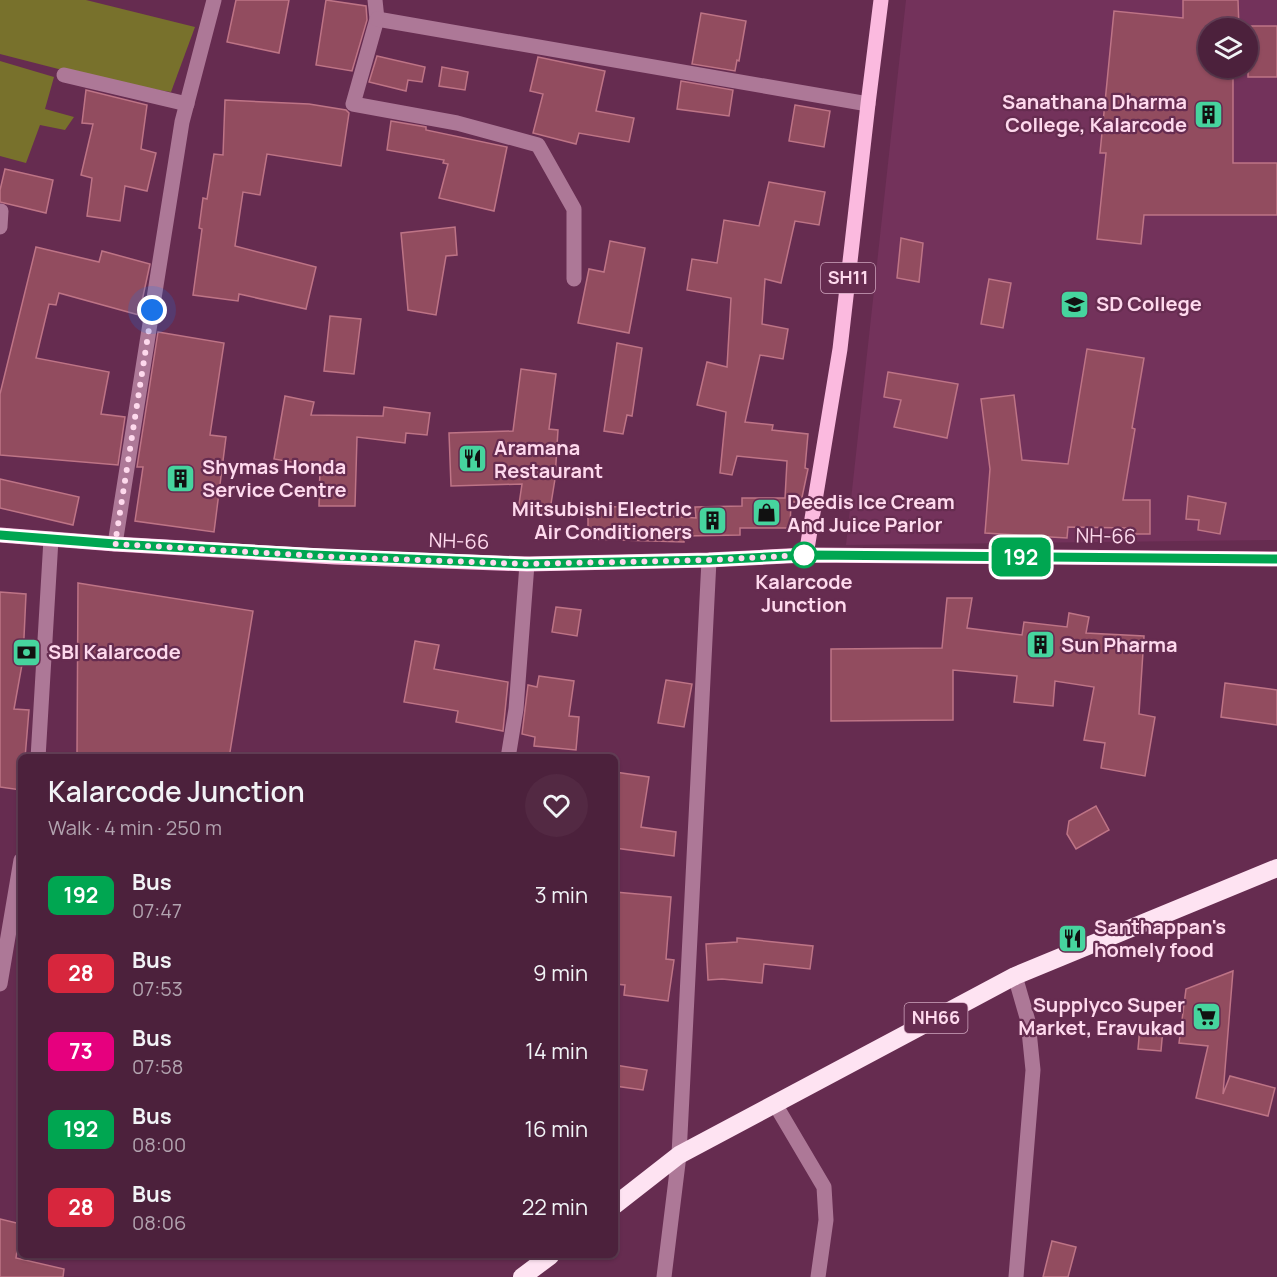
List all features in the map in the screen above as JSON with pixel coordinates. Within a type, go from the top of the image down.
[{"type":"highway","name":"NH66","points":[[618,1203],[679,1155],[1015,976],[1277,868]]},
{"type":"highway","points":[[522,1277],[546,1258]]},
{"type":"main road","name":"SH11","points":[[806,555],[840,349],[881,0]]},
{"type":"main road","name":"NH-66","points":[[0,535],[335,557],[527,564],[709,560],[806,555],[1277,559]]},
{"type":"street","points":[[115,544],[180,134],[214,0]]},
{"type":"street","points":[[375,0],[377,19],[353,104],[457,123],[538,145],[574,209],[574,279]]},
{"type":"street","points":[[377,19],[868,104]]},
{"type":"street","points":[[64,75],[187,105]]},
{"type":"street","points":[[0,227],[1,211]]},
{"type":"street","points":[[38,754],[51,539]]},
{"type":"street","points":[[664,1277],[679,1155],[709,560]]},
{"type":"street","points":[[509,754],[516,709],[527,564]]},
{"type":"street","points":[[0,984],[18,878]]},
{"type":"street","points":[[0,888],[16,890]]},
{"type":"street","points":[[1015,976],[1028,1021],[1033,1070],[1016,1277]]},
{"type":"street","points":[[775,1104],[824,1187],[826,1220],[818,1277]]},
{"type":"shaded area","points":[[0,0],[86,0],[195,27],[171,92],[109,82],[0,54]]},
{"type":"shaded area","name":"SD College","points":[[906,0],[1277,0],[1277,540],[846,545]]},
{"type":"shaded area","points":[[0,61],[54,77],[45,109],[74,117],[65,130],[40,125],[26,163],[0,156]]},
{"type":"building","points":[[236,0],[289,0],[279,53],[227,42]]},
{"type":"building","points":[[326,0],[366,6],[367,20],[352,71],[316,65]]},
{"type":"building","points":[[1183,0],[1238,0],[1239,18],[1198,18],[1198,78],[1233,78],[1233,163],[1277,163],[1277,215],[1144,215],[1141,244],[1097,239],[1106,153],[1100,153],[1114,11],[1183,18]]},
{"type":"building","points":[[701,13],[746,21],[735,71],[692,64]]},
{"type":"building","points":[[1258,26],[1277,26],[1277,77],[1258,77]]},
{"type":"building","points":[[377,56],[425,67],[422,82],[408,80],[406,91],[369,82]]},
{"type":"building","points":[[538,57],[605,71],[596,111],[634,118],[629,142],[579,133],[576,144],[533,133],[543,94],[530,91]]},
{"type":"building","points":[[442,67],[468,72],[465,90],[439,86]]},
{"type":"building","points":[[681,81],[733,90],[729,116],[677,109]]},
{"type":"building","points":[[86,90],[147,105],[141,149],[156,153],[147,191],[125,186],[120,221],[87,216],[92,178],[81,175],[93,124],[82,123]]},
{"type":"building","points":[[225,100],[309,104],[346,110],[349,113],[341,166],[267,154],[260,195],[243,192],[235,246],[316,267],[306,309],[239,294],[238,301],[193,295],[202,229],[199,228],[203,198],[207,199],[214,154],[223,155]]},
{"type":"building","points":[[795,105],[830,111],[824,147],[789,141]]},
{"type":"building","points":[[391,121],[426,127],[426,130],[507,147],[494,211],[439,198],[448,164],[443,163],[444,160],[387,150]]},
{"type":"building","points":[[5,169],[53,180],[46,213],[0,202]]},
{"type":"building","points":[[769,182],[825,192],[819,225],[795,221],[781,283],[765,279],[762,324],[788,329],[783,359],[760,355],[745,422],[773,425],[772,430],[808,434],[805,468],[808,469],[801,502],[791,502],[790,528],[740,528],[740,535],[684,536],[684,542],[588,539],[588,506],[622,507],[621,513],[696,518],[695,507],[742,506],[742,498],[785,498],[787,461],[737,456],[732,475],[720,473],[726,412],[697,405],[707,362],[727,367],[731,298],[687,290],[692,259],[717,263],[724,220],[759,226]]},
{"type":"building","points":[[455,227],[457,255],[446,256],[436,315],[408,310],[401,233]]},
{"type":"building","points":[[901,238],[923,243],[919,282],[897,278]]},
{"type":"building","points":[[610,241],[645,248],[629,333],[578,323],[589,269],[604,272]]},
{"type":"building","points":[[36,247],[99,262],[102,251],[150,264],[139,315],[59,293],[56,305],[49,304],[36,358],[109,372],[101,414],[125,417],[118,465],[0,455],[0,394]]},
{"type":"building","points":[[989,279],[1011,283],[1003,328],[981,324]]},
{"type":"building","points":[[330,316],[361,319],[354,374],[324,371]]},
{"type":"building","points":[[158,332],[224,343],[210,435],[226,437],[214,532],[135,521],[143,467],[137,467]]},
{"type":"building","points":[[617,343],[642,348],[632,416],[627,415],[623,434],[604,431]]},
{"type":"building","points":[[1087,349],[1144,358],[1123,500],[1150,500],[1150,534],[1129,534],[1129,528],[1068,527],[1067,538],[985,533],[990,469],[981,399],[1014,395],[1022,460],[1068,464]]},
{"type":"building","points":[[521,369],[556,374],[549,429],[558,430],[555,479],[549,516],[518,511],[522,484],[451,486],[449,433],[513,431]]},
{"type":"building","points":[[888,372],[958,384],[947,438],[894,427],[901,400],[884,397]]},
{"type":"building","points":[[285,396],[314,402],[311,415],[383,416],[384,407],[430,413],[427,435],[406,433],[405,443],[357,437],[355,506],[319,506],[320,467],[274,459]]},
{"type":"building","points":[[0,479],[79,497],[73,525],[0,508]]},
{"type":"building","points":[[1188,496],[1226,503],[1220,534],[1198,530],[1199,520],[1186,519]]},
{"type":"building","points":[[78,583],[253,611],[230,754],[77,754]]},
{"type":"building","points":[[0,592],[26,594],[23,659],[14,709],[29,710],[25,754],[18,754],[18,790],[0,787]]},
{"type":"building","points":[[947,598],[972,598],[967,628],[1022,635],[1024,622],[1067,627],[1069,613],[1089,617],[1086,633],[1144,636],[1139,714],[1155,717],[1145,776],[1101,768],[1105,743],[1084,740],[1094,687],[1055,681],[1053,706],[1014,702],[1017,676],[953,670],[953,720],[831,721],[831,649],[942,648]]},
{"type":"building","points":[[556,607],[581,610],[577,636],[552,632]]},
{"type":"building","points":[[415,641],[439,645],[434,669],[508,682],[503,731],[456,722],[458,711],[404,702]]},
{"type":"building","points":[[539,676],[574,681],[569,716],[579,717],[576,750],[534,746],[535,737],[522,734],[528,685],[537,687]]},
{"type":"building","points":[[666,680],[692,684],[684,727],[658,723]]},
{"type":"building","points":[[1225,683],[1277,690],[1277,725],[1221,717]]},
{"type":"building","points":[[618,772],[649,777],[641,827],[676,832],[674,856],[618,848]]},
{"type":"building","points":[[1096,806],[1109,830],[1076,849],[1067,834],[1069,821]]},
{"type":"building","points":[[618,892],[671,897],[666,959],[674,960],[668,1001],[624,995],[625,985],[618,984]]},
{"type":"building","points":[[737,938],[813,946],[810,969],[764,964],[762,983],[708,980],[706,944],[737,942]]},
{"type":"building","points":[[1233,971],[1223,1094],[1230,1076],[1275,1088],[1268,1116],[1196,1098],[1208,1046],[1179,1043],[1186,989]]},
{"type":"building","points":[[1140,1026],[1163,1028],[1161,1051],[1138,1049]]},
{"type":"building","points":[[618,1065],[647,1070],[643,1090],[618,1086]]},
{"type":"building","points":[[0,1219],[18,1223],[16,1258],[64,1269],[63,1277],[0,1277]]},
{"type":"building","points":[[1052,1241],[1076,1247],[1068,1277],[1043,1277]]},
{"type":"bus line","name":"192","points":[[0,535],[313,555],[527,564],[709,560],[806,555],[1277,559]]},
{"type":"place","name":"Sanathana Dharma College, Kalarcode","points":[[1208,114]]},
{"type":"place","name":"SD College","points":[[1075,304]]},
{"type":"place","name":"Aramana Restaurant","points":[[473,459]]},
{"type":"place","name":"Shymas Honda Service Centre","points":[[181,479]]},
{"type":"place","name":"Deedis Ice Cream And Juice Parlor","points":[[766,513]]},
{"type":"place","name":"Mitsubishi Electric Air Conditioners","points":[[713,521]]},
{"type":"place","name":"Kalarcode Junction","points":[[804,555]]},
{"type":"place","name":"Sun Pharma","points":[[1040,645]]},
{"type":"place","name":"SBI Kalarcode","points":[[27,652]]},
{"type":"place","name":"Santhappan's homely food","points":[[1073,938]]},
{"type":"place","name":"Supplyco Super Market, Eravukad","points":[[1206,1016]]},
{"type":"route","points":[[152,310],[115,544],[335,557],[527,564],[709,560],[806,555],[804,555]]}]
